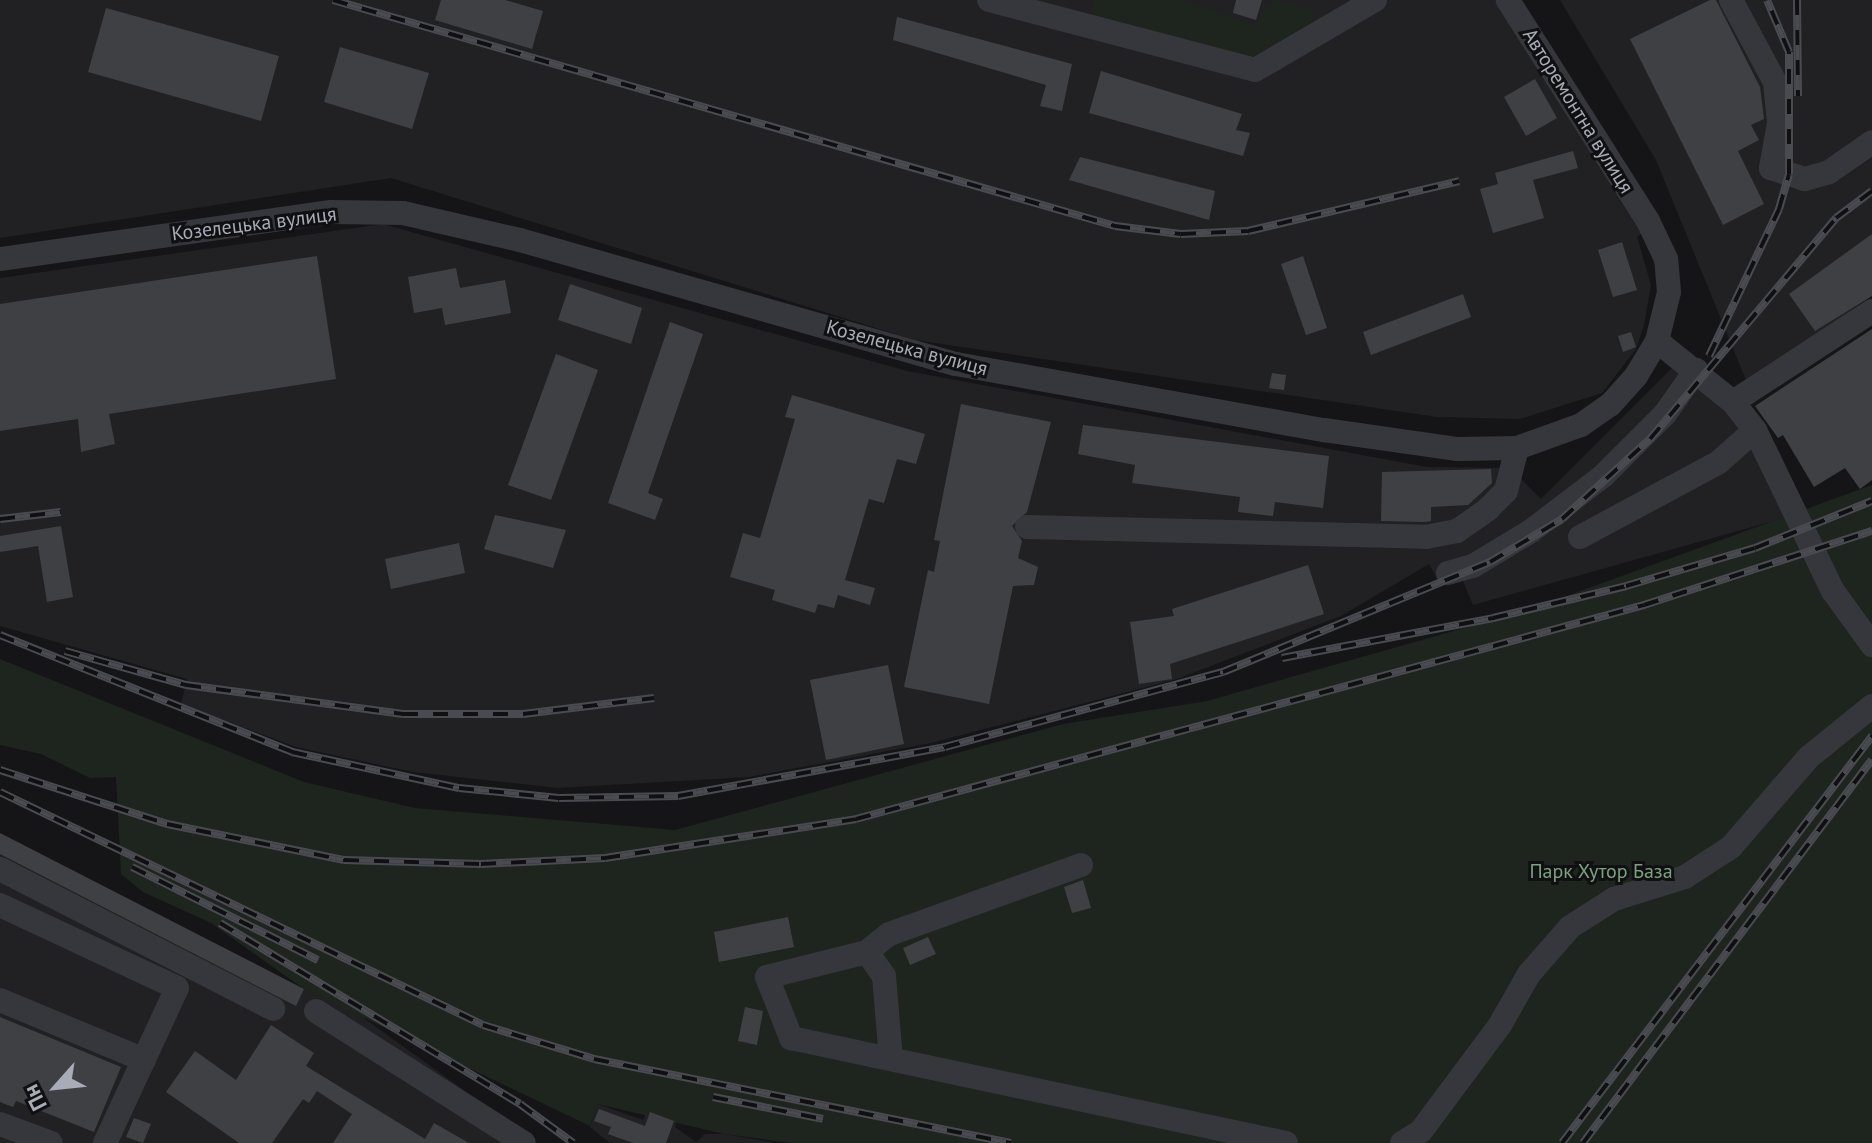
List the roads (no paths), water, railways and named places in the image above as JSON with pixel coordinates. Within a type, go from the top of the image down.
[{"type":"street","points":[[989,0],[1255,70],[1336,11],[1375,0]]},
{"type":"street","name":"Авторемонтна вулиця","points":[[1508,0],[1648,221]]},
{"type":"street","points":[[1731,0],[1775,82],[1779,123],[1771,168],[1805,179],[1829,172],[1872,142]]},
{"type":"street","name":"Козелецька вулиця","points":[[0,259],[331,212],[403,213],[520,240],[956,364],[1324,430],[1458,449],[1517,448],[1581,425],[1610,405],[1636,376],[1657,341],[1669,292],[1666,259],[1648,221]]},
{"type":"street","points":[[1733,402],[1872,311]]},
{"type":"street","points":[[1657,341],[1733,402],[1755,430],[1833,591],[1872,645]]},
{"type":"street","points":[[1448,573],[1473,566],[1531,531],[1603,476],[1665,414],[1696,370]]},
{"type":"street","points":[[1580,537],[1719,462],[1755,430]]},
{"type":"street","points":[[1027,527],[1426,537],[1457,531],[1488,509],[1506,491],[1517,448]]},
{"type":"street","points":[[1402,1143],[1421,1131],[1500,1025],[1529,974],[1570,927],[1614,899],[1685,877],[1731,847],[1809,757],[1872,706]]},
{"type":"street","points":[[1081,865],[889,934],[867,952],[767,977],[791,1038],[1286,1143]]},
{"type":"street","points":[[0,869],[273,1009]]},
{"type":"street","points":[[0,905],[177,988],[105,1143]]},
{"type":"street","points":[[867,952],[884,976],[891,1059]]},
{"type":"street","points":[[0,1000],[144,1060]]},
{"type":"street","points":[[316,1011],[524,1143]]},
{"type":"street","points":[[0,1124],[51,1143]]},
{"type":"railway","points":[[333,0],[1115,226],[1181,234],[1248,231],[1459,181]]},
{"type":"railway","points":[[1709,356],[1779,209],[1789,174],[1789,52],[1767,0]]},
{"type":"railway","points":[[1797,0],[1798,96]]},
{"type":"railway","points":[[0,635],[292,752],[459,788],[559,798],[678,796],[945,747],[1223,672],[1490,562],[1562,519],[1650,439],[1836,218],[1872,191]]},
{"type":"railway","points":[[1282,658],[1493,618],[1626,586],[1755,548],[1872,501]]},
{"type":"railway","points":[[0,519],[61,512]]},
{"type":"railway","points":[[0,770],[167,824],[344,860],[481,864],[605,858],[856,819],[1644,605],[1872,531]]},
{"type":"railway","points":[[65,651],[186,685],[403,714],[523,714],[654,698]]},
{"type":"railway","points":[[1562,1143],[1872,736]]},
{"type":"railway","points":[[1583,1143],[1872,760]]},
{"type":"railway","points":[[0,792],[483,1025],[594,1059],[1011,1143]]},
{"type":"railway","points":[[132,867],[318,960]]},
{"type":"railway","points":[[220,923],[520,1104],[573,1143]]},
{"type":"railway","points":[[713,1097],[823,1119]]},
{"type":"park label","name":"Парк Хутор База","points":[[1601,871]]}]
